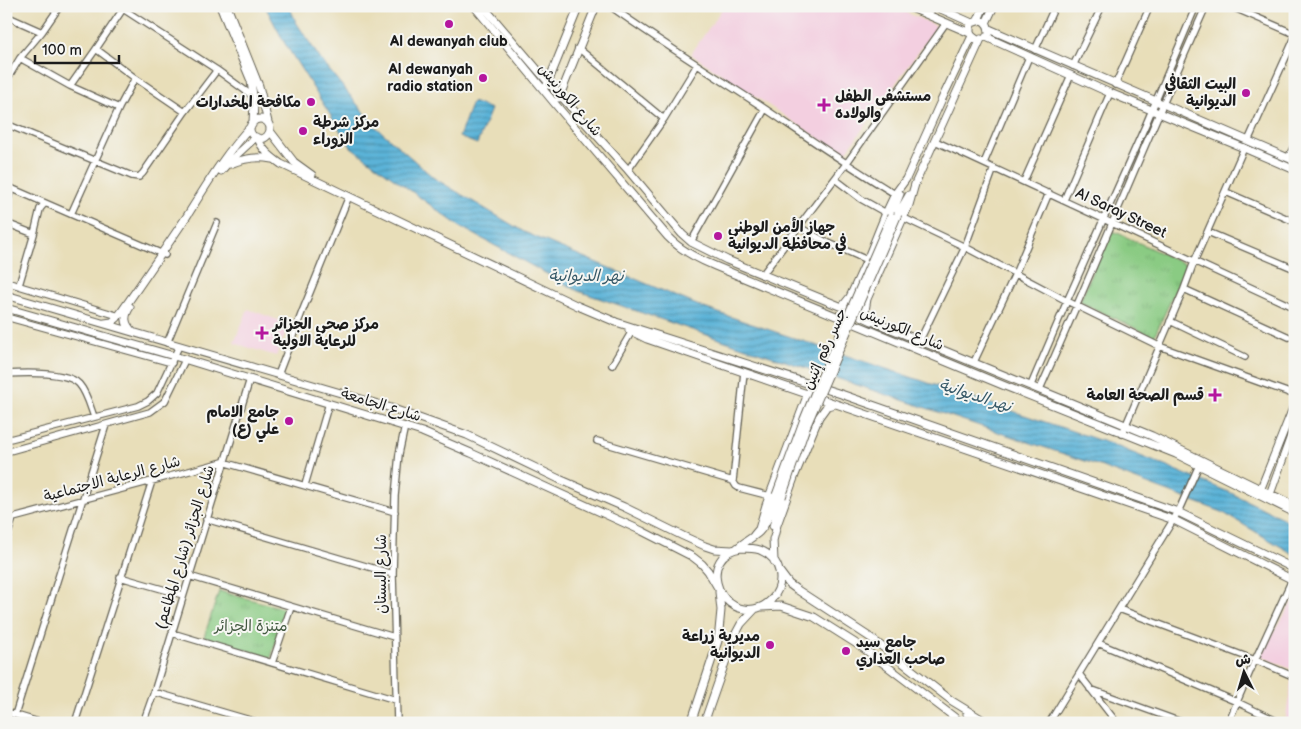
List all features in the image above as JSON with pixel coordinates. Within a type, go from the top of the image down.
[{"type":"main road","points":[[220,6],[251,81],[254,97],[252,134],[257,138],[264,150],[275,160],[578,306],[616,322],[841,394],[1178,512],[1295,569]]},
{"type":"main road","points":[[227,6],[259,86],[270,131],[294,162],[327,186]]},
{"type":"main road","name":"شارع الكورنيش","points":[[474,6],[673,242],[690,254],[709,264],[1160,448],[1260,492]]},
{"type":"main road","name":"شارع الكورنيش","points":[[483,6],[560,96],[691,242],[715,255],[762,275],[1183,450],[1295,513]]},
{"type":"main road","points":[[544,90],[579,6]]},
{"type":"main road","points":[[556,105],[596,6]]},
{"type":"main road","points":[[908,6],[979,40],[984,38],[1295,170]]},
{"type":"main road","points":[[934,6],[975,21],[983,21],[988,26],[1035,50],[1291,160]]},
{"type":"main road","points":[[872,321],[865,311],[866,303],[906,179],[971,35],[970,27],[984,6]]},
{"type":"main road","points":[[842,307],[848,300],[867,260],[915,184],[984,38],[994,6]]},
{"type":"main road","points":[[135,334],[126,324],[126,314],[224,158],[252,123],[259,119],[268,122]]},
{"type":"main road","points":[[96,322],[110,323],[119,316],[225,166],[257,138],[266,136],[270,131]]},
{"type":"main road","points":[[604,161],[612,152]]},
{"type":"main road","points":[[225,166],[248,158],[275,160]]},
{"type":"main road","points":[[895,215],[895,194],[906,179]]},
{"type":"main road","name":"جسر رقم إثنين","points":[[776,496],[820,380],[895,215]]},
{"type":"main road","points":[[673,242],[682,234]]},
{"type":"main road","points":[[709,264],[715,255]]},
{"type":"main road","name":"شارع الجامعة","points":[[6,295],[385,406],[443,426],[467,435],[705,546],[734,549]]},
{"type":"main road","name":"شارع الجامعة","points":[[6,308],[154,351],[173,360],[185,360],[330,403],[437,438],[642,531],[693,558],[702,564],[718,590]]},
{"type":"main road","points":[[616,322],[646,338],[1174,520],[1294,578]]},
{"type":"main road","points":[[154,351],[161,348],[161,343],[164,342]]},
{"type":"main road","points":[[1005,386],[1010,377]]},
{"type":"main road","points":[[691,723],[718,641],[721,610],[716,577],[719,563],[725,555],[763,527],[768,518],[811,385]]},
{"type":"main road","points":[[839,404],[841,394]]},
{"type":"main road","points":[[1260,492],[1295,403]]},
{"type":"main road","points":[[773,541],[774,533],[795,475],[819,417],[827,406],[839,404]]},
{"type":"main road","points":[[380,419],[385,406]]},
{"type":"main road","points":[[1111,429],[1117,426],[1114,421]]},
{"type":"main road","points":[[1269,497],[1295,425]]},
{"type":"main road","points":[[437,438],[443,426]]},
{"type":"main road","points":[[774,561],[772,529],[775,517],[776,496]]},
{"type":"main road","name":"شارع الكورنيش","points":[[1269,497],[1295,506]]},
{"type":"main road","points":[[734,549],[759,549],[767,554],[774,561],[789,584],[871,638],[952,701],[977,723]]},
{"type":"main road","points":[[704,723],[734,637],[741,624],[758,608],[769,602],[778,589],[781,579],[780,572]]},
{"type":"main road","points":[[718,590],[724,598],[738,607],[746,609],[781,606],[814,618],[863,648],[963,723]]},
{"type":"main road","points":[[952,701],[988,723]]},
{"type":"street","points":[[6,81],[20,58],[42,32],[60,6]]},
{"type":"street","points":[[610,6],[649,34],[846,164],[895,194]]},
{"type":"street","points":[[1035,50],[1056,6]]},
{"type":"street","points":[[1073,66],[1102,6]]},
{"type":"street","points":[[1115,85],[1150,6]]},
{"type":"street","points":[[1159,103],[1196,6]]},
{"type":"street","points":[[1031,386],[1104,219],[1206,6]]},
{"type":"street","points":[[1230,6],[1295,35],[1248,141]]},
{"type":"street","points":[[70,86],[96,49],[120,8],[254,97]]},
{"type":"street","points":[[6,16],[42,32]]},
{"type":"street","points":[[762,275],[846,164],[946,23]]},
{"type":"street","points":[[578,48],[664,118]]},
{"type":"street","points":[[96,49],[185,112]]},
{"type":"street","points":[[984,163],[1029,57]]},
{"type":"street","points":[[20,58],[70,86],[119,108]]},
{"type":"street","points":[[628,170],[664,118],[697,65]]},
{"type":"street","points":[[6,66],[14,69]]},
{"type":"street","points":[[6,124],[132,176],[139,177],[216,70]]},
{"type":"street","points":[[1024,181],[1071,76]]},
{"type":"street","points":[[71,214],[119,108],[135,78]]},
{"type":"street","points":[[1064,200],[1110,93]]},
{"type":"street","points":[[691,242],[765,109]]},
{"type":"street","points":[[1040,389],[1112,222],[1155,112]]},
{"type":"street","name":"Al Saray Street","points":[[936,141],[1295,308]]},
{"type":"street","points":[[1291,160],[1295,144]]},
{"type":"street","points":[[1122,434],[1244,148]]},
{"type":"street","points":[[920,340],[965,248],[994,168]]},
{"type":"street","points":[[835,179],[861,199],[965,248],[1159,346],[1295,395]]},
{"type":"street","points":[[6,206],[8,187],[164,254]]},
{"type":"street","points":[[1226,192],[1295,222]]},
{"type":"street","points":[[974,362],[1015,274],[1048,193]]},
{"type":"street","points":[[278,375],[349,196]]},
{"type":"street","points":[[19,285],[40,209],[45,203]]},
{"type":"street","points":[[6,223],[34,234]]},
{"type":"street","points":[[164,342],[218,224]]},
{"type":"street","points":[[799,227],[824,241],[867,260]]},
{"type":"street","points":[[1208,232],[1295,269]]},
{"type":"street","points":[[6,282],[119,316]]},
{"type":"street","points":[[1184,289],[1289,337]]},
{"type":"street","points":[[6,317],[173,360]]},
{"type":"street","points":[[1170,321],[1245,357]]},
{"type":"street","points":[[612,365],[632,331]]},
{"type":"street","points":[[6,440],[148,401],[157,393],[179,346]]},
{"type":"street","points":[[6,452],[146,414],[165,400],[185,360]]},
{"type":"street","points":[[733,481],[744,372]]},
{"type":"street","points":[[6,374],[49,374],[71,378],[84,391],[94,417]]},
{"type":"street","name":"شارع الجزائر (شارع المطاعم)","points":[[143,723],[250,379]]},
{"type":"street","points":[[305,485],[330,403]]},
{"type":"street","points":[[142,404],[146,414]]},
{"type":"street","points":[[85,419],[89,430]]},
{"type":"street","points":[[15,715],[106,425]]},
{"type":"street","name":"شارع البستان","points":[[397,723],[393,574],[394,512],[397,469],[405,426]]},
{"type":"street","points":[[597,441],[733,481],[739,488],[776,496]]},
{"type":"street","points":[[224,462],[394,512]]},
{"type":"street","name":"شارع الرعاية الاجتماعية","points":[[6,520],[224,462]]},
{"type":"street","points":[[1049,723],[1174,520],[1198,466]]},
{"type":"street","points":[[75,723],[152,481]]},
{"type":"street","points":[[6,540],[13,518]]},
{"type":"street","points":[[206,519],[393,574]]},
{"type":"street","points":[[189,576],[394,637]]},
{"type":"street","points":[[120,577],[183,594]]},
{"type":"street","points":[[1228,723],[1255,660],[1294,578]]},
{"type":"street","points":[[272,663],[291,607]]},
{"type":"street","points":[[1119,609],[1295,676]]},
{"type":"street","points":[[172,633],[396,700]]},
{"type":"street","points":[[1098,644],[1237,702],[1272,721],[1281,723]]},
{"type":"street","points":[[1079,674],[1117,723]]},
{"type":"street","points":[[1090,689],[1184,723]]},
{"type":"street","points":[[154,692],[260,723]]},
{"type":"street","points":[[6,712],[42,723]]},
{"type":"shaded area","name":"مستشفى الطفل والولاده","points":[[724,6],[891,6],[937,26],[844,155],[691,54]]},
{"type":"shaded area","name":"مركز صحي الجزائر للرعاية الاولية","points":[[248,309],[289,324],[276,356],[234,343]]},
{"type":"shaded area","points":[[1295,597],[1295,723],[1285,723],[1293,670],[1260,656]]},
{"type":"green space","points":[[1109,229],[1187,265],[1154,337],[1080,302]]},
{"type":"green space","name":"متنزة الجزائر","points":[[219,591],[286,609],[271,658],[204,637]]},
{"type":"water","name":"نهر الديوانية","points":[[265,6],[289,6],[296,22],[321,60],[375,126],[434,178],[524,232],[704,308],[1111,444],[1231,493],[1295,524],[1295,555],[1222,512],[1097,465],[578,291],[459,226],[351,147],[284,42]]},
{"type":"water","points":[[472,102],[491,109],[477,144],[459,137]]},
{"type":"place","name":"Al dewanyah club","points":[[449,24]]},
{"type":"place","name":"Al dewanyah radio station","points":[[483,78]]},
{"type":"place","name":"البيت الثقافي الديوانية","points":[[1246,93]]},
{"type":"place","name":"مكافحة المخدارات","points":[[311,102]]},
{"type":"place","name":"مستشفى الطفل والولاده","points":[[824,105]]},
{"type":"place","name":"مركز شرطة الزوراء","points":[[303,131]]},
{"type":"place","name":"جهاز الأمن الوطني في محافظة الديوانية","points":[[718,236]]},
{"type":"place","name":"مركز صحي الجزائر للرعاية الاولية","points":[[262,333]]},
{"type":"place","name":"قسم الصحة العامة","points":[[1215,395]]},
{"type":"place","name":"جامع الامام علي (ع)","points":[[289,421]]},
{"type":"place","name":"مديرية زراعة الديوانية","points":[[770,645]]},
{"type":"place","name":"جامع سيد صاحب العذاري","points":[[846,651]]}]
